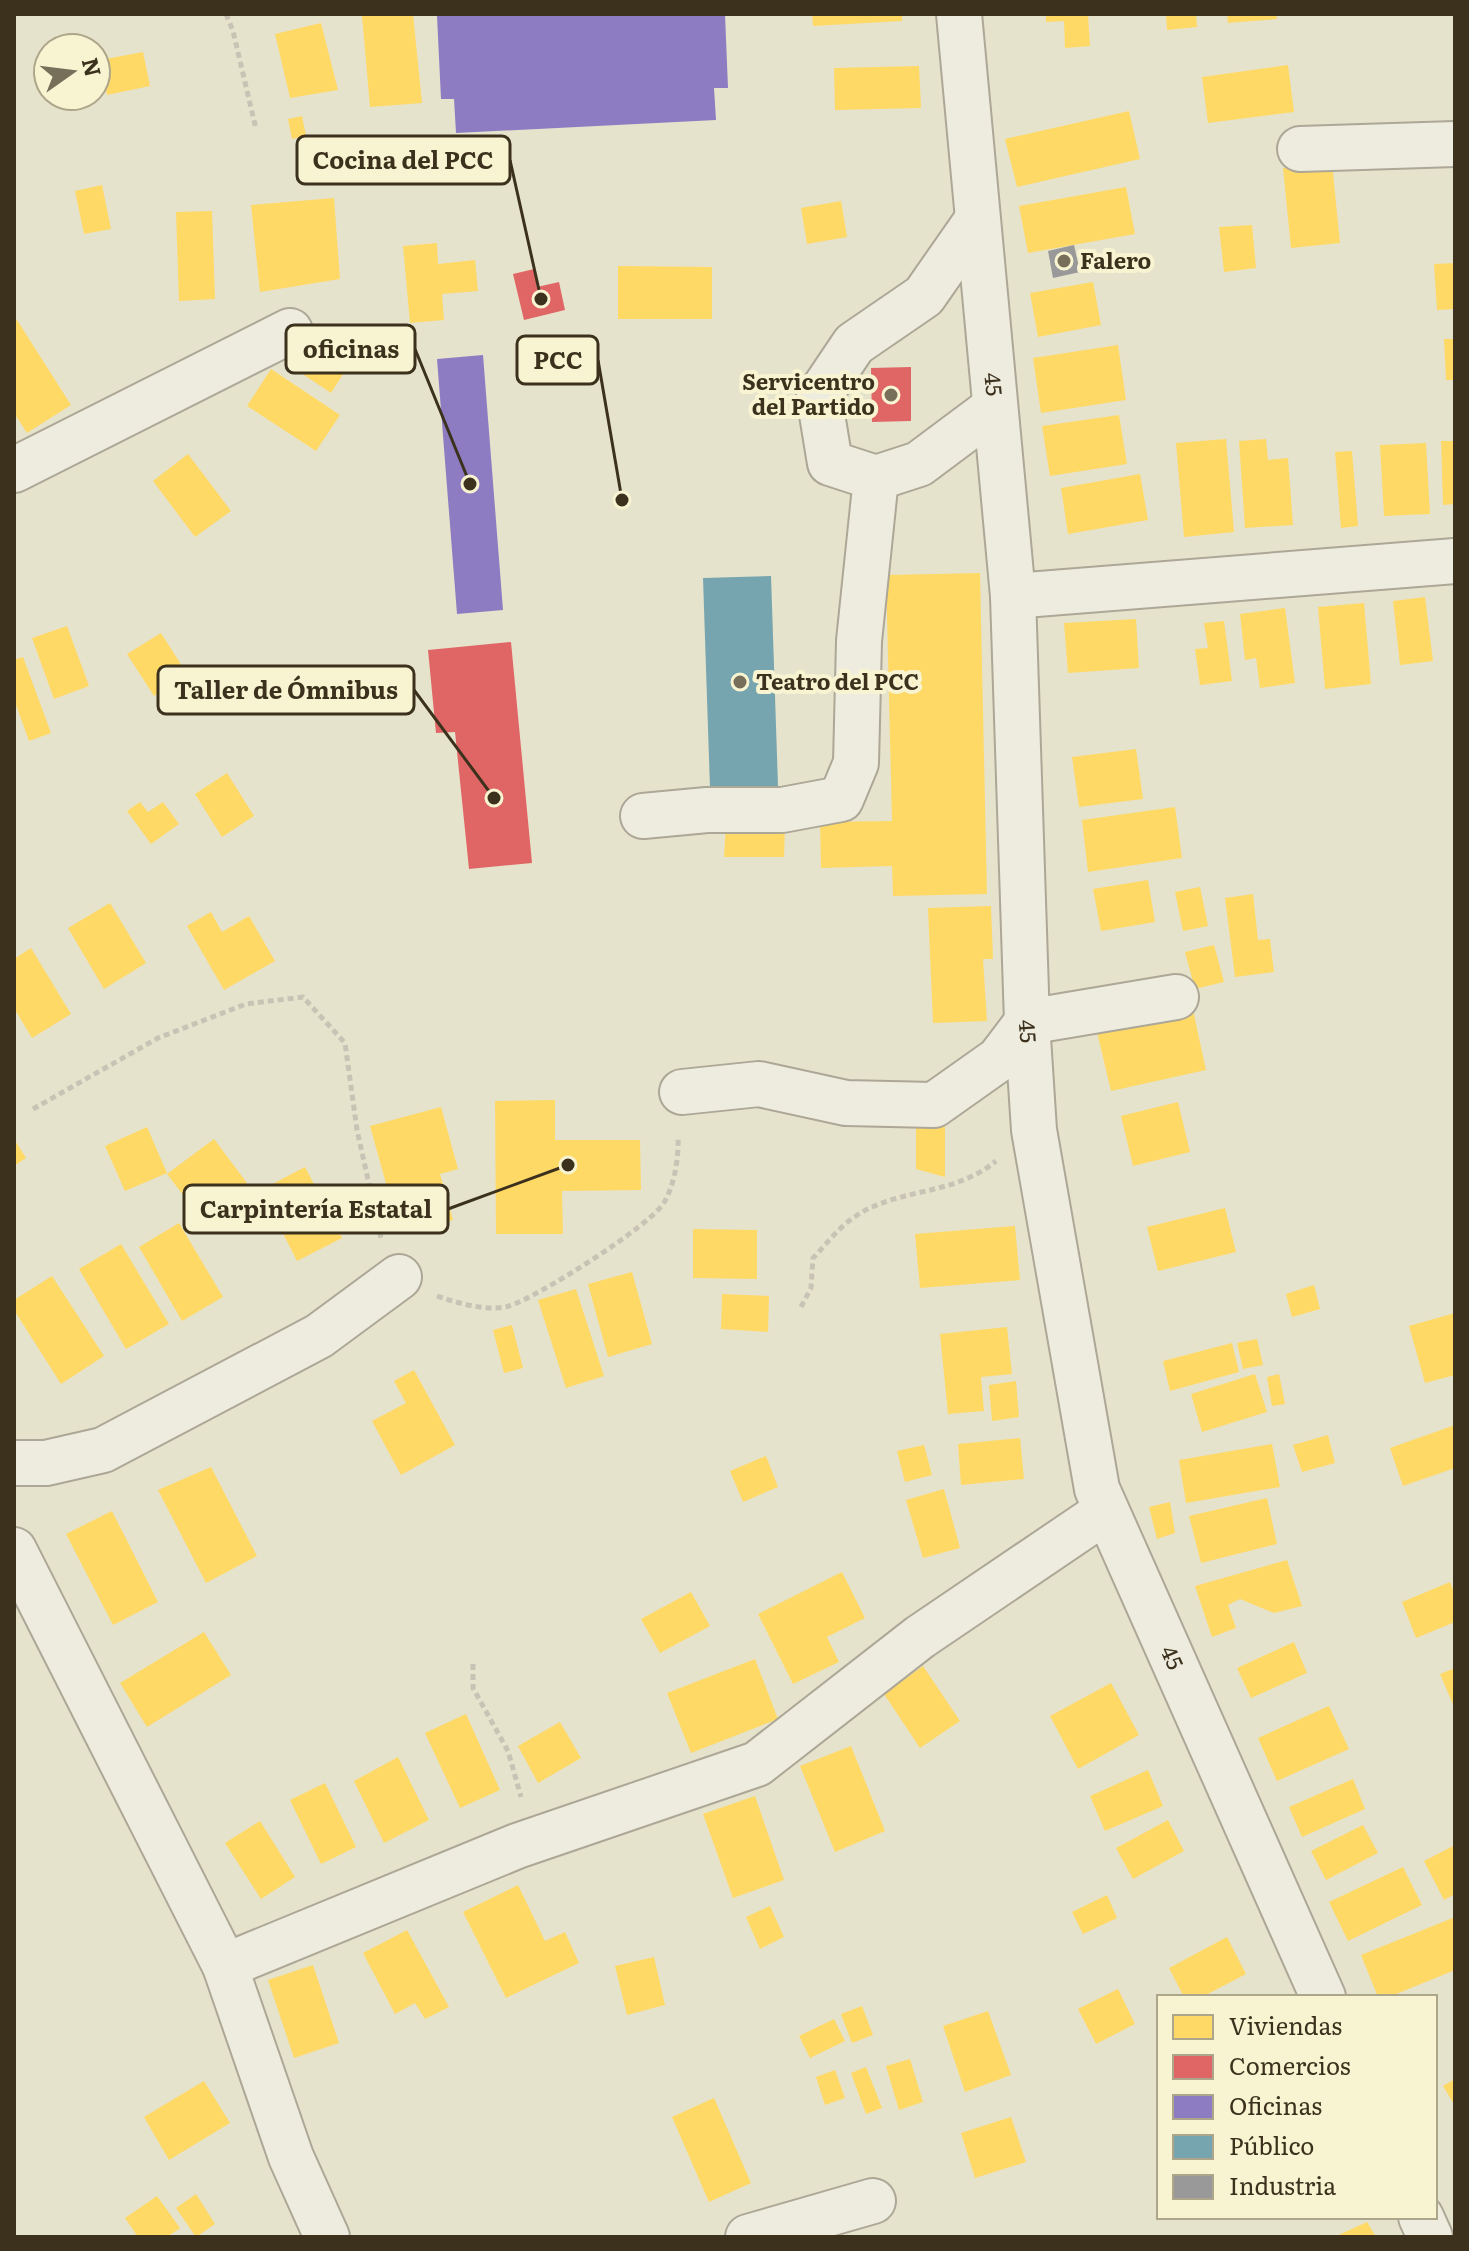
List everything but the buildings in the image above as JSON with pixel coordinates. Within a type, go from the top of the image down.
[{"type":"street","name":"45","points":[[959,14],[1013,596],[1027,1022],[1034,1130],[1097,1489],[1322,1995]]},
{"type":"street","points":[[1300,149],[1455,144]]},
{"type":"street","points":[[977,220],[924,296],[854,344],[819,396],[830,463],[876,478],[919,464],[994,408]]},
{"type":"street","points":[[14,470],[290,331]]},
{"type":"street","points":[[643,816],[707,810],[782,810],[841,799],[856,763],[859,641],[876,478]]},
{"type":"street","points":[[1013,596],[1455,561]]},
{"type":"street","points":[[682,1092],[759,1084],[846,1103],[934,1105],[999,1059],[1027,1022],[1176,997]]},
{"type":"street","points":[[14,1463],[46,1463],[103,1450],[319,1336],[399,1277]]},
{"type":"street","points":[[225,1966],[517,1846],[757,1764],[920,1637],[1106,1511]]},
{"type":"street","points":[[14,1550],[225,1966],[291,2157],[327,2237]]},
{"type":"street","points":[[748,2237],[873,2201]]},
{"type":"path","points":[[226,14],[237,46],[256,129]]},
{"type":"path","points":[[33,1109],[158,1038],[246,1004],[303,997],[345,1043],[357,1130],[377,1230],[399,1277],[440,1298],[476,1306],[507,1307],[564,1276],[634,1230],[665,1203],[679,1152],[676,1109],[682,1092]]},
{"type":"path","points":[[801,1307],[811,1288],[813,1258],[853,1218],[909,1195],[942,1190],[965,1181],[990,1166],[1034,1130]]},
{"type":"path","points":[[473,1664],[473,1688],[508,1751],[522,1801],[517,1846]]},
{"type":"place","name":"Falero","points":[[1064,261]]},
{"type":"place","name":"Cocina del PCC","points":[[541,299]]},
{"type":"place","name":"Servicentro del Partido","points":[[891,395]]},
{"type":"place","name":"oficinas","points":[[470,484]]},
{"type":"place","name":"PCC","points":[[622,500]]},
{"type":"place","name":"Teatro del PCC","points":[[740,682]]},
{"type":"place","name":"Taller de Ómnibus","points":[[494,798]]},
{"type":"place","name":"Carpintería Estatal","points":[[568,1165]]}]
